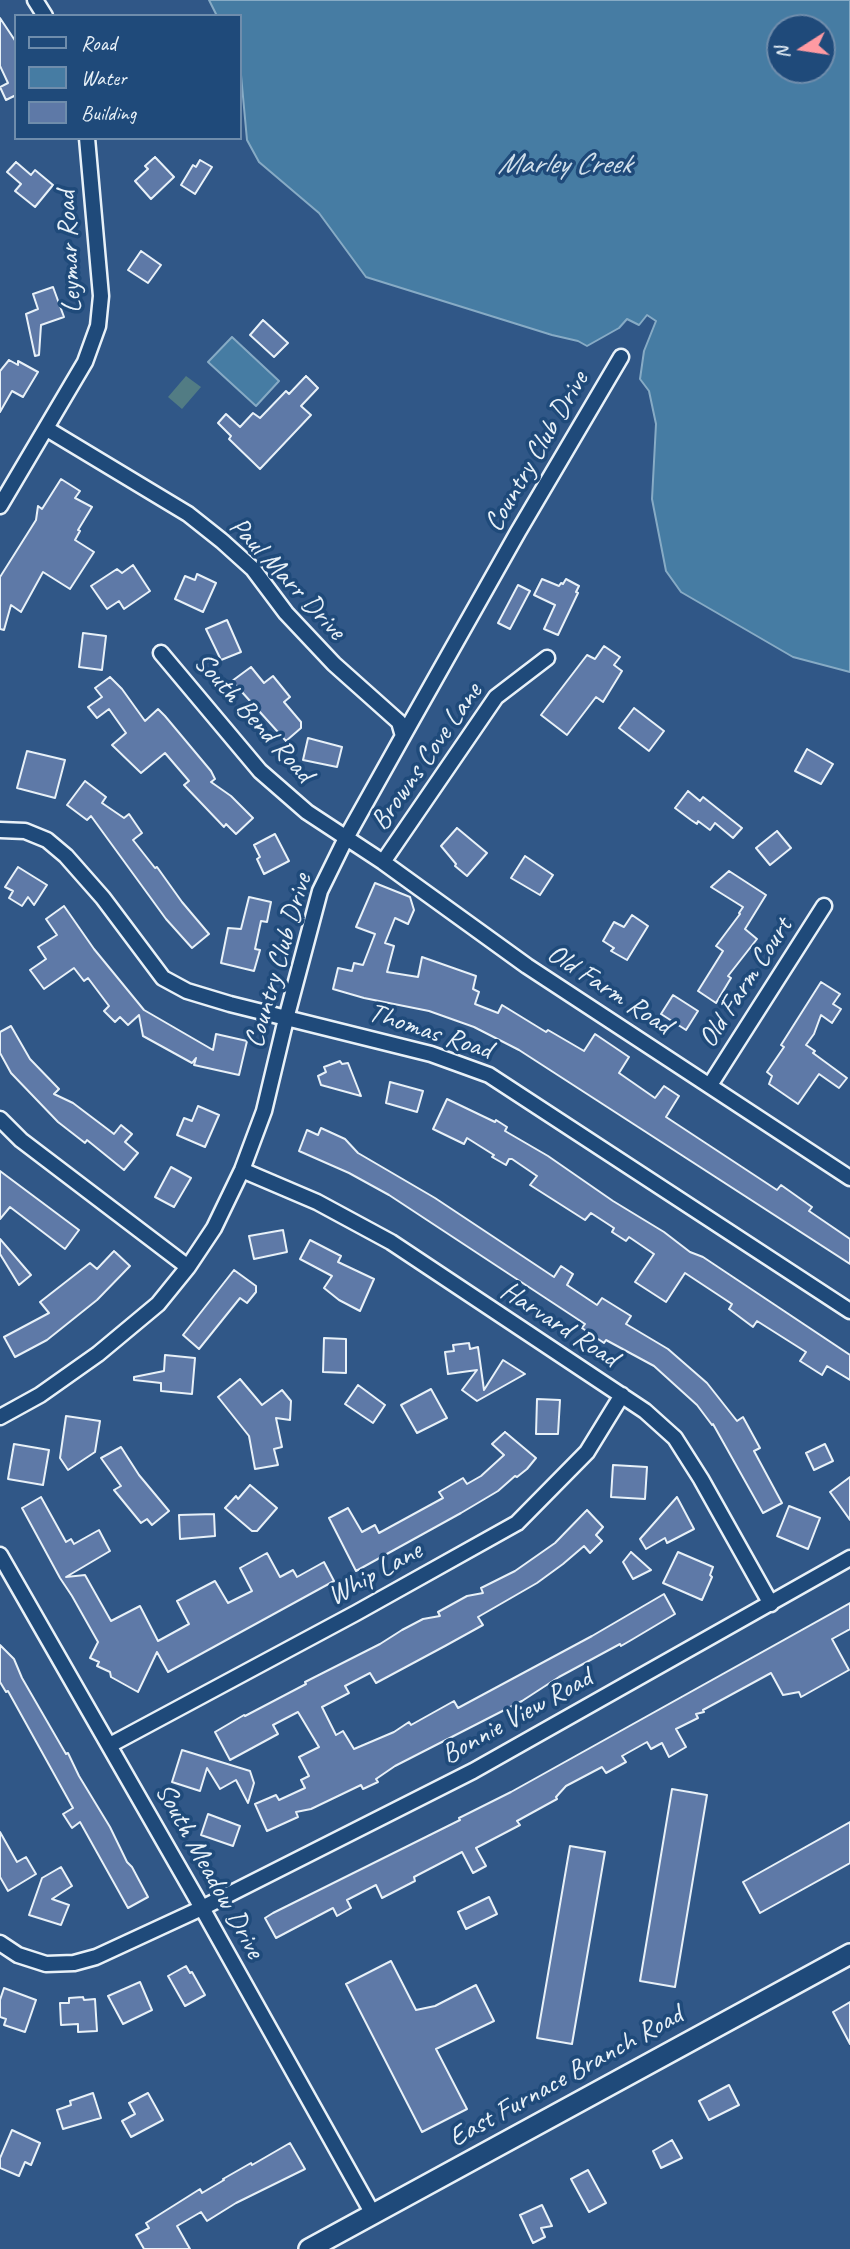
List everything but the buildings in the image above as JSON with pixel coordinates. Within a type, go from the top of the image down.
[{"type":"main road","name":"East Furnace Branch Road","points":[[309,2249],[850,1954]]},
{"type":"street","name":"Leymar Road","points":[[1,503],[85,362],[98,326],[101,296],[87,140]]},
{"type":"street","name":"Country Club Drive","points":[[0,1417],[40,1395],[97,1354],[158,1304],[188,1267],[214,1227],[242,1170],[264,1111],[320,891],[403,736],[621,357]]},
{"type":"street","name":"Paul Marr Drive","points":[[47,429],[188,513],[222,541],[253,569],[286,614],[334,664],[399,722],[403,736]]},
{"type":"street","name":"South Bend Road","points":[[161,653],[260,771],[307,813],[346,838]]},
{"type":"street","name":"Browns Cove Lane","points":[[383,862],[496,697],[547,658]]},
{"type":"street","name":"Thomas Road","points":[[0,830],[26,831],[47,840],[66,856],[103,898],[163,978],[187,991],[286,1019],[354,1033],[431,1054],[489,1075],[850,1311]]},
{"type":"street","name":"Old Farm Road","points":[[346,838],[527,967],[850,1178]]},
{"type":"street","name":"Old Farm Court","points":[[710,1085],[824,906]]},
{"type":"street","points":[[0,1119],[21,1140],[188,1267]]},
{"type":"street","name":"Harvard Road","points":[[242,1170],[317,1202],[391,1242],[645,1412],[675,1438],[771,1604]]},
{"type":"street","name":"Whip Lane","points":[[110,1745],[517,1523],[587,1452],[622,1395]]},
{"type":"street","name":"South Meadow Drive","points":[[0,1555],[110,1745],[373,2214]]},
{"type":"street","name":"Bonnie View Road","points":[[0,1943],[18,1955],[46,1965],[74,1963],[96,1957],[202,1908],[473,1771],[850,1558]]},
{"type":"green space","points":[[186,376],[201,387],[182,409],[168,397]]},
{"type":"water","name":"Marley Creek","points":[[209,0],[850,0],[850,672],[793,657],[681,592],[666,571],[652,499],[656,424],[649,391],[640,379],[644,351],[656,321],[647,315],[639,325],[627,319],[619,328],[587,346],[366,277],[319,213],[259,162],[247,140],[242,86],[242,14],[216,14]]},
{"type":"water","points":[[232,337],[279,381],[256,406],[208,362]]}]
